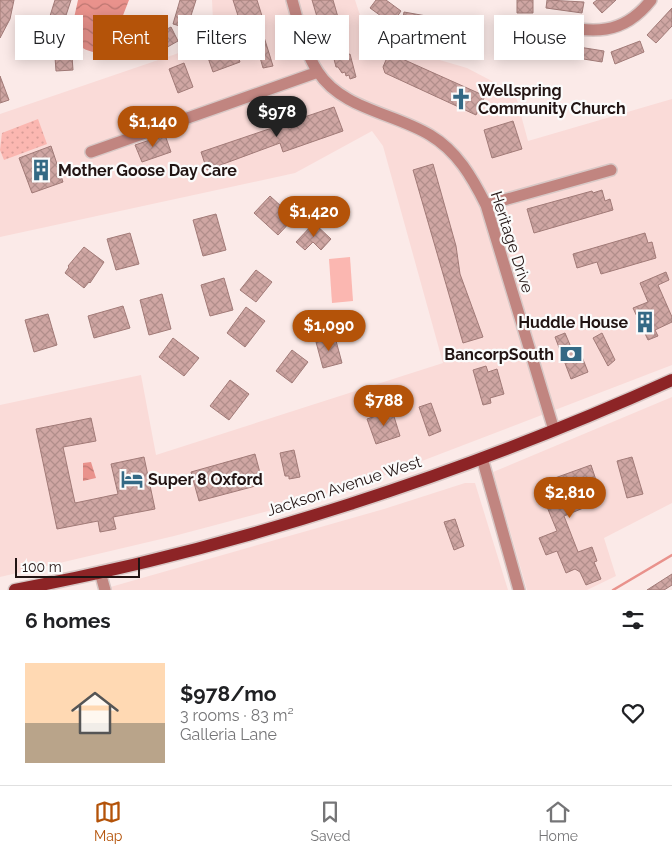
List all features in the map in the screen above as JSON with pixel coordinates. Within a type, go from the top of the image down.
[{"type":"main road","name":"Jackson Avenue West","points":[[15,590],[100,572],[269,528],[482,458],[672,380]]},
{"type":"street","name":"Heritage Drive","points":[[292,0],[307,51],[318,72],[328,84],[345,96],[431,135],[451,151],[471,176],[486,205],[554,430]]},
{"type":"street","points":[[584,30],[609,29],[627,23],[643,10],[651,0]]},
{"type":"street","points":[[91,152],[318,72]]},
{"type":"street","points":[[486,205],[611,170]]},
{"type":"street","points":[[482,458],[519,590]]},
{"type":"street","points":[[100,572],[105,590]]},
{"type":"shaded area","points":[[212,0],[355,0],[360,15],[359,60],[440,60],[467,68],[515,93],[528,141],[672,99],[672,365],[380,477],[287,506],[174,536],[0,577],[0,405],[141,375],[156,455],[443,363],[383,146],[372,131],[295,173],[0,237],[0,114],[158,60],[168,60],[168,57],[178,53],[178,60],[265,60],[265,15],[213,15]]},
{"type":"shaded area","points":[[38,119],[47,144],[4,160],[0,150],[2,133]]},
{"type":"shaded area","points":[[350,257],[353,301],[332,303],[329,259]]},
{"type":"shaded area","points":[[672,397],[672,503],[604,538],[616,576],[587,590],[527,590],[493,472]]},
{"type":"shaded area","points":[[465,483],[475,483],[508,590],[100,590],[384,509]]},
{"type":"water","points":[[78,0],[129,0],[123,15],[93,15],[93,51],[83,48],[83,15],[75,15]]},
{"type":"water","points":[[91,462],[96,478],[83,481],[83,463]]},
{"type":"building","points":[[0,0],[14,0],[10,19],[0,38]]},
{"type":"building","points":[[55,0],[71,0],[66,15],[50,15]]},
{"type":"building","points":[[180,0],[196,0],[191,15],[178,15],[178,25],[173,24]]},
{"type":"building","points":[[233,0],[257,0],[262,15],[238,15]]},
{"type":"building","points":[[312,0],[333,0],[337,15],[316,15]]},
{"type":"building","points":[[376,0],[386,0],[401,11],[398,15],[380,15],[370,8]]},
{"type":"building","points":[[517,0],[533,0],[533,13],[517,13]]},
{"type":"building","points":[[547,0],[584,2],[582,13],[546,8]]},
{"type":"building","points":[[597,0],[616,0],[602,13],[593,3]]},
{"type":"building","points":[[672,8],[672,26],[656,43],[647,35]]},
{"type":"building","points":[[404,12],[421,15],[403,15]]},
{"type":"building","points":[[171,27],[178,41],[168,47],[168,28]]},
{"type":"building","points":[[265,40],[273,66],[263,68],[261,60],[265,60]]},
{"type":"building","points":[[640,41],[644,52],[615,64],[611,52]]},
{"type":"building","points":[[584,48],[604,51],[602,62],[584,59]]},
{"type":"building","points":[[349,54],[356,77],[350,79],[349,75],[346,76],[345,72],[342,73],[336,67],[334,60],[349,60]]},
{"type":"building","points":[[55,60],[72,60],[73,70],[56,71]]},
{"type":"building","points":[[209,60],[239,60],[240,62],[213,72]]},
{"type":"building","points":[[386,60],[405,60],[485,96],[476,115],[385,73],[383,67]]},
{"type":"building","points":[[184,63],[193,87],[178,93],[169,69]]},
{"type":"building","points":[[0,76],[9,100],[0,103]]},
{"type":"building","points":[[334,107],[343,131],[283,152],[280,143],[207,170],[201,152]]},
{"type":"building","points":[[513,121],[522,149],[492,158],[484,130]]},
{"type":"building","points":[[165,135],[171,152],[142,162],[135,145]]},
{"type":"building","name":"Mother Goose Day Care","points":[[51,146],[63,182],[32,193],[19,158]]},
{"type":"building","points":[[433,164],[456,246],[460,274],[483,337],[463,343],[413,170]]},
{"type":"building","points":[[602,190],[605,201],[610,199],[613,210],[534,233],[527,209]]},
{"type":"building","points":[[270,196],[294,218],[278,235],[254,213]]},
{"type":"building","points":[[216,214],[226,250],[203,256],[193,220]]},
{"type":"building","points":[[314,223],[331,239],[321,250],[313,242],[305,250],[296,242]]},
{"type":"building","points":[[130,233],[139,264],[116,270],[107,239]]},
{"type":"building","points":[[645,233],[648,243],[652,242],[656,258],[601,274],[597,262],[577,268],[573,254]]},
{"type":"building","points":[[84,247],[104,262],[90,283],[84,288],[65,273],[68,266]]},
{"type":"building","points":[[256,270],[272,282],[256,302],[240,290]]},
{"type":"building","points":[[666,272],[669,280],[658,285],[672,317],[672,322],[655,330],[658,336],[648,340],[633,308],[648,302],[640,283]]},
{"type":"building","points":[[224,278],[233,310],[210,316],[201,285]]},
{"type":"building","points":[[162,294],[171,329],[149,335],[140,300]]},
{"type":"building","points":[[123,306],[130,328],[94,338],[88,316]]},
{"type":"building","points":[[246,307],[265,321],[245,347],[227,333]]},
{"type":"building","points":[[48,314],[57,345],[34,352],[25,320]]},
{"type":"building","name":"BancorpSouth","points":[[565,333],[573,352],[579,349],[588,372],[571,379],[555,337]]},
{"type":"building","points":[[602,333],[615,360],[608,366],[593,338]]},
{"type":"building","points":[[335,337],[342,363],[323,368],[316,342]]},
{"type":"building","points":[[173,338],[199,358],[184,376],[159,357]]},
{"type":"building","points":[[292,350],[308,362],[292,383],[276,371]]},
{"type":"building","points":[[486,366],[488,372],[497,369],[504,394],[490,398],[491,403],[483,405],[473,370]]},
{"type":"building","points":[[230,380],[249,394],[229,420],[210,406]]},
{"type":"building","points":[[431,403],[441,431],[429,436],[419,407]]},
{"type":"building","points":[[392,410],[400,436],[376,444],[367,419]]},
{"type":"building","name":"Super 8 Oxford","points":[[91,418],[96,441],[63,447],[75,503],[118,494],[111,464],[144,457],[155,509],[113,517],[116,529],[100,532],[98,521],[57,529],[36,429]]},
{"type":"building","points":[[294,450],[300,477],[289,479],[289,476],[285,476],[280,453]]},
{"type":"building","points":[[255,454],[263,484],[199,501],[191,472]]},
{"type":"building","points":[[632,457],[643,494],[627,498],[617,461]]},
{"type":"building","points":[[591,465],[600,492],[593,504],[564,516],[578,552],[592,547],[597,561],[594,562],[601,579],[586,585],[580,572],[575,569],[566,573],[557,551],[546,555],[539,538],[557,531],[540,490],[541,483]]},
{"type":"building","points":[[455,519],[464,546],[454,550],[444,522]]},
{"type":"building","points":[[672,574],[672,585],[664,590],[647,590]]},
{"type":"waterway","points":[[613,590],[672,555]]},
{"type":"place","name":"Wellspring Community Church","points":[[461,99]]},
{"type":"place","name":"Mother Goose Day Care","points":[[41,170]]},
{"type":"place","name":"Huddle House","points":[[645,322]]},
{"type":"place","name":"BancorpSouth","points":[[571,354]]},
{"type":"place","name":"Super 8 Oxford","points":[[132,479]]}]
